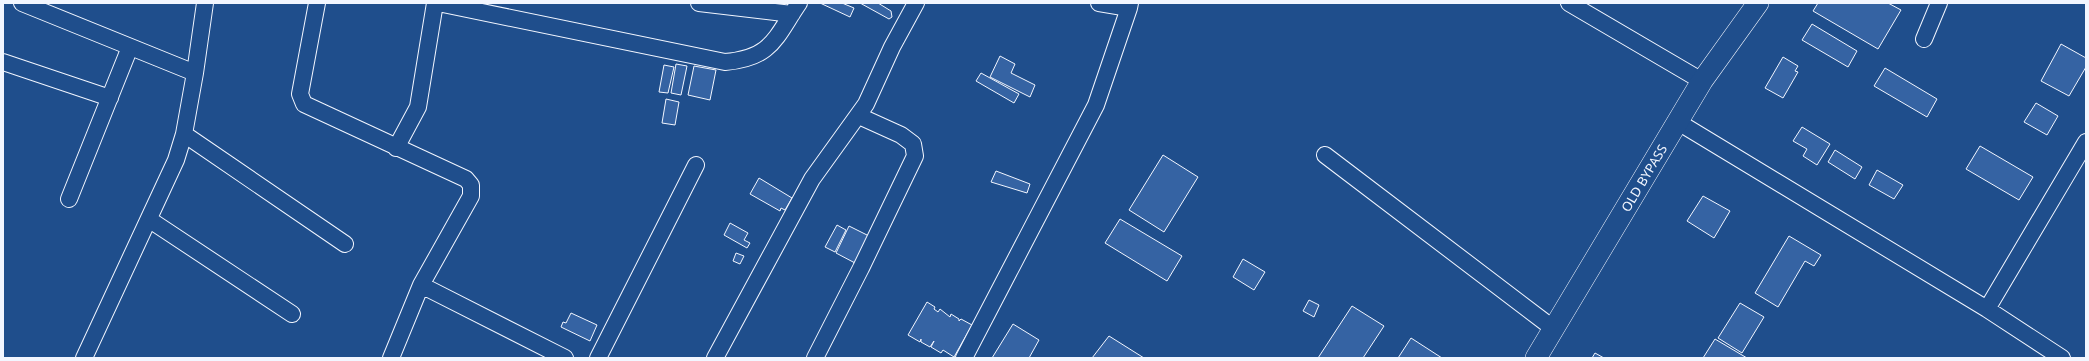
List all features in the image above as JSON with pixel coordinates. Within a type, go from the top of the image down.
[{"type":"main road","name":"OLD BYPASS","points":[[1536,358],[1702,81],[1758,3]]},
{"type":"street","points":[[22,3],[195,73]]},
{"type":"street","points":[[84,358],[150,220],[176,160],[184,134],[206,3]]},
{"type":"street","points":[[317,3],[300,94],[304,104],[396,148],[466,179],[472,189],[471,196],[421,285],[391,358]]},
{"type":"street","points":[[396,148],[418,107],[435,3]]},
{"type":"street","points":[[438,3],[725,62],[742,61],[756,56],[764,51],[795,8]]},
{"type":"street","points":[[699,3],[795,8]]},
{"type":"street","points":[[714,358],[812,179],[859,116],[866,104],[892,47],[916,3]]},
{"type":"street","points":[[964,358],[1096,105],[1130,6],[1099,3]]},
{"type":"street","points":[[1569,3],[1702,81]]},
{"type":"street","points":[[1924,39],[1939,3]]},
{"type":"street","points":[[69,199],[130,47]]},
{"type":"street","points":[[3,62],[110,98]]},
{"type":"street","points":[[815,358],[861,268],[915,156],[913,144],[900,135],[859,116]]},
{"type":"street","points":[[1678,122],[1987,309],[2062,358]]},
{"type":"street","points":[[184,134],[345,244]]},
{"type":"street","points":[[1987,309],[2086,142]]},
{"type":"street","points":[[1325,154],[1554,328]]},
{"type":"street","points":[[598,358],[696,165]]},
{"type":"street","points":[[150,220],[292,314]]},
{"type":"street","points":[[421,285],[565,358]]},
{"type":"building","points":[[820,3],[842,3],[854,8],[850,17]]},
{"type":"building","points":[[860,3],[878,3],[891,11],[892,17],[889,19]]},
{"type":"building","points":[[1818,3],[1888,3],[1901,10],[1878,49],[1813,11]]},
{"type":"building","points":[[1812,24],[1857,51],[1848,67],[1802,40]]},
{"type":"building","points":[[2061,44],[2086,58],[2086,67],[2069,96],[2041,81]]},
{"type":"building","points":[[1000,56],[1015,64],[1011,73],[1035,85],[1030,97],[990,77]]},
{"type":"building","points":[[1783,57],[1798,66],[1795,71],[1798,72],[1783,98],[1765,88]]},
{"type":"building","points":[[676,64],[687,66],[681,95],[671,93]]},
{"type":"building","points":[[664,65],[674,67],[668,93],[659,92]]},
{"type":"building","points":[[694,66],[716,70],[710,100],[688,95]]},
{"type":"building","points":[[1885,68],[1937,99],[1927,117],[1874,86]]},
{"type":"building","points":[[981,73],[1019,94],[1014,103],[976,81]]},
{"type":"building","points":[[666,99],[679,102],[675,125],[662,123]]},
{"type":"building","points":[[2036,103],[2058,116],[2047,135],[2024,122]]},
{"type":"building","points":[[1802,127],[1830,144],[1817,165],[1803,156],[1807,149],[1793,141]]},
{"type":"building","points":[[1980,146],[2033,177],[2019,200],[1966,169]]},
{"type":"building","points":[[1835,150],[1862,167],[1855,179],[1828,162]]},
{"type":"building","points":[[1163,155],[1198,177],[1164,232],[1129,210]]},
{"type":"building","points":[[1877,170],[1903,185],[1894,199],[1869,185]]},
{"type":"building","points":[[996,171],[1030,184],[1027,193],[991,182]]},
{"type":"building","points":[[759,178],[792,198],[785,210],[781,208],[780,211],[750,194]]},
{"type":"building","points":[[1703,196],[1730,211],[1714,238],[1687,221]]},
{"type":"building","points":[[1120,219],[1182,256],[1167,281],[1105,243]]},
{"type":"building","points":[[730,223],[748,233],[744,240],[750,243],[747,248],[724,235]]},
{"type":"building","points":[[837,225],[846,230],[835,252],[825,247]]},
{"type":"building","points":[[849,226],[869,236],[855,263],[836,253]]},
{"type":"building","points":[[1789,236],[1821,255],[1814,266],[1805,261],[1778,307],[1755,293]]},
{"type":"building","points":[[736,253],[744,256],[740,264],[733,261]]},
{"type":"building","points":[[1243,259],[1265,272],[1254,290],[1233,277]]},
{"type":"building","points":[[1309,300],[1319,305],[1314,317],[1303,311]]},
{"type":"building","points":[[927,302],[935,307],[934,309],[938,312],[940,309],[950,317],[951,314],[959,319],[959,321],[961,319],[972,325],[954,357],[943,350],[941,353],[931,347],[934,341],[930,347],[921,342],[921,339],[920,342],[908,335]]},
{"type":"building","points":[[1740,303],[1764,317],[1742,353],[1718,338]]},
{"type":"building","points":[[1352,306],[1384,326],[1363,358],[1318,358]]},
{"type":"building","points":[[571,313],[597,325],[590,341],[561,327],[563,322],[566,323]]},
{"type":"building","points":[[1013,324],[1039,340],[1029,358],[992,358]]},
{"type":"building","points":[[1109,336],[1144,358],[1092,358]]},
{"type":"building","points":[[1411,338],[1442,358],[1398,358]]},
{"type":"building","points":[[1715,339],[1747,358],[1703,358]]},
{"type":"building","points":[[1595,353],[1604,358],[1592,358]]}]
